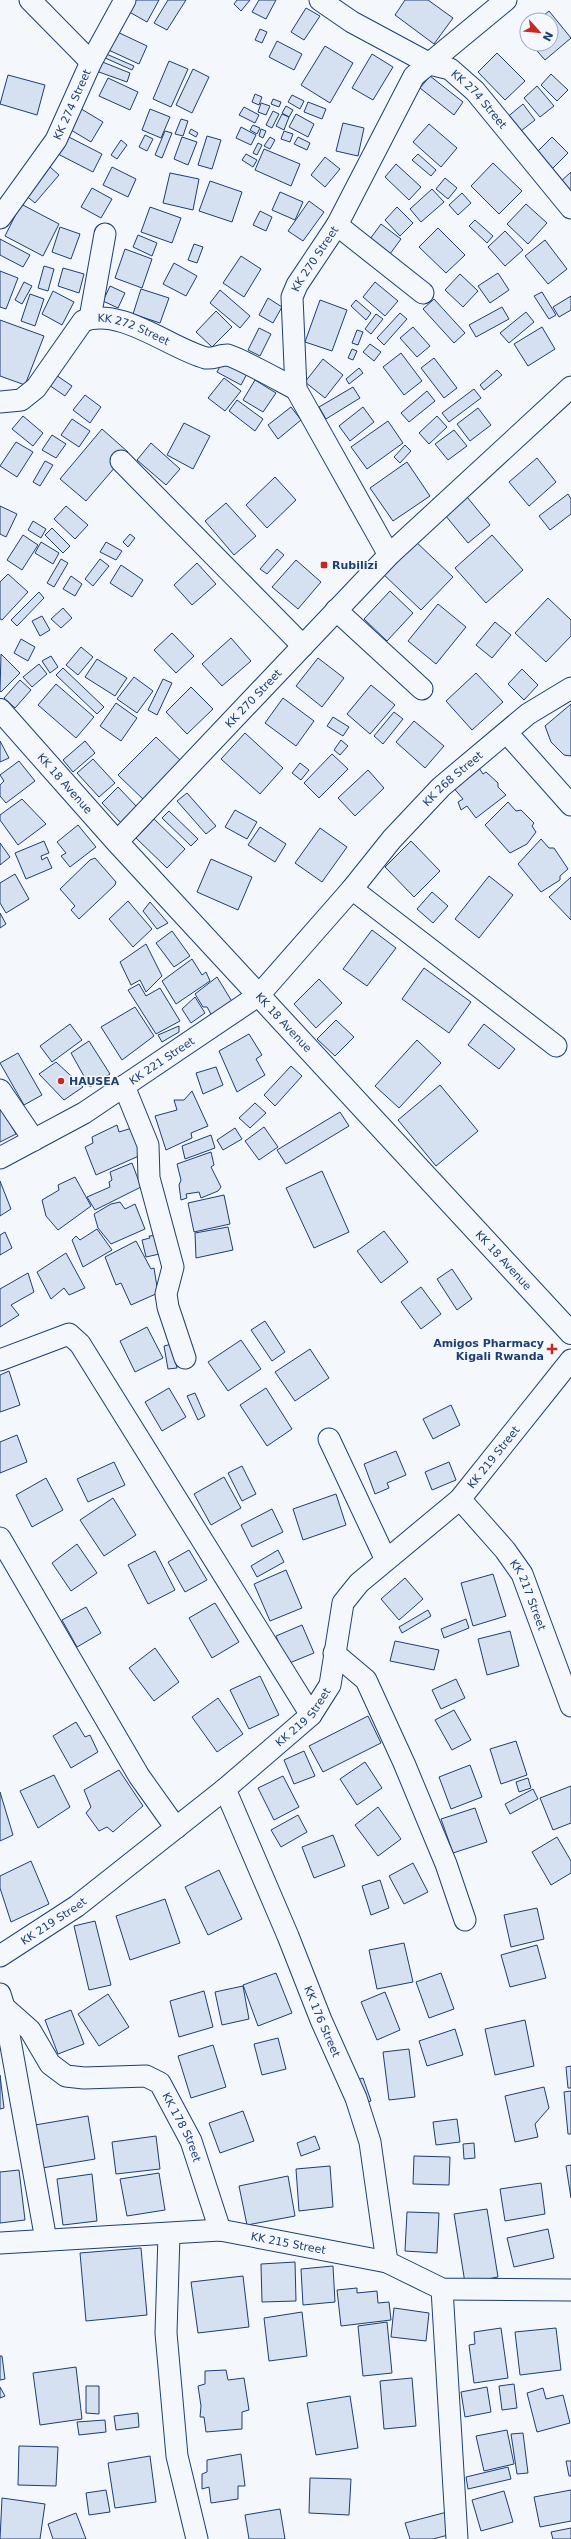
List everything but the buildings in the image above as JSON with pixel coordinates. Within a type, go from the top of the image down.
[{"type":"main road","name":"KK 18 Avenue","points":[[0,710],[117,842],[571,1333]]},
{"type":"street","points":[[30,0],[91,62]]},
{"type":"street","name":"KK 274 Street","points":[[3,207],[56,140],[91,62],[125,0]]},
{"type":"street","name":"KK 274 Street","points":[[320,0],[352,22],[430,64],[450,69],[475,91],[571,208]]},
{"type":"street","name":"KK 270 Street","points":[[389,554],[296,389],[292,297],[297,285],[337,225],[414,76],[506,0]]},
{"type":"street","points":[[337,225],[423,293]]},
{"type":"street","points":[[90,318],[105,234]]},
{"type":"street","name":"KK 272 Street","points":[[0,402],[21,400],[36,388],[83,321],[90,318],[110,319],[144,330],[207,358],[228,355],[296,389]]},
{"type":"street","name":"KK 270 Street","points":[[117,842],[389,554],[571,387]]},
{"type":"street","points":[[121,461],[303,646]]},
{"type":"street","points":[[336,610],[422,689]]},
{"type":"street","name":"KK 268 Street","points":[[259,995],[352,889],[392,839],[441,787],[528,714],[571,688]]},
{"type":"street","points":[[507,733],[571,805]]},
{"type":"street","points":[[352,889],[556,1046]]},
{"type":"street","name":"KK 221 Street","points":[[0,1158],[84,1113],[259,995]]},
{"type":"street","points":[[124,1086],[148,1145],[150,1178],[171,1250],[173,1267],[166,1294],[168,1307],[185,1358]]},
{"type":"street","points":[[0,1090],[34,1140]]},
{"type":"street","points":[[0,1360],[69,1334],[80,1344],[311,1715]]},
{"type":"street","name":"KK 219 Street","points":[[0,1956],[77,1906],[225,1789],[311,1715],[330,1685],[343,1603],[359,1583],[460,1499],[571,1360]]},
{"type":"street","points":[[329,1439],[386,1560]]},
{"type":"street","name":"KK 217 Street","points":[[460,1499],[505,1550],[522,1574],[571,1706]]},
{"type":"street","points":[[0,1538],[138,1776],[176,1828]]},
{"type":"street","points":[[334,1653],[366,1680],[404,1764],[446,1864],[465,1920]]},
{"type":"street","name":"KK 176 Street","points":[[225,1789],[288,1936],[321,2020],[356,2098],[370,2142],[387,2262]]},
{"type":"street","points":[[2,2001],[46,2240]]},
{"type":"street","name":"KK 178 Street","points":[[2,2001],[30,2030],[50,2064],[66,2076],[84,2078],[146,2076],[160,2083],[190,2141],[220,2230]]},
{"type":"street","name":"KK 215 Street","points":[[0,2243],[169,2235],[220,2230],[387,2262],[442,2289],[571,2290]]},
{"type":"street","points":[[169,2235],[166,2333],[177,2456],[196,2539]]},
{"type":"street","points":[[442,2289],[457,2539]]},
{"type":"place","name":"Rubilizi","points":[[324,565]]},
{"type":"place","name":"HAUSEA","points":[[61,1081]]},
{"type":"place","name":"Amigos Pharmacy Kigali Rwanda","points":[[552,1349]]}]
